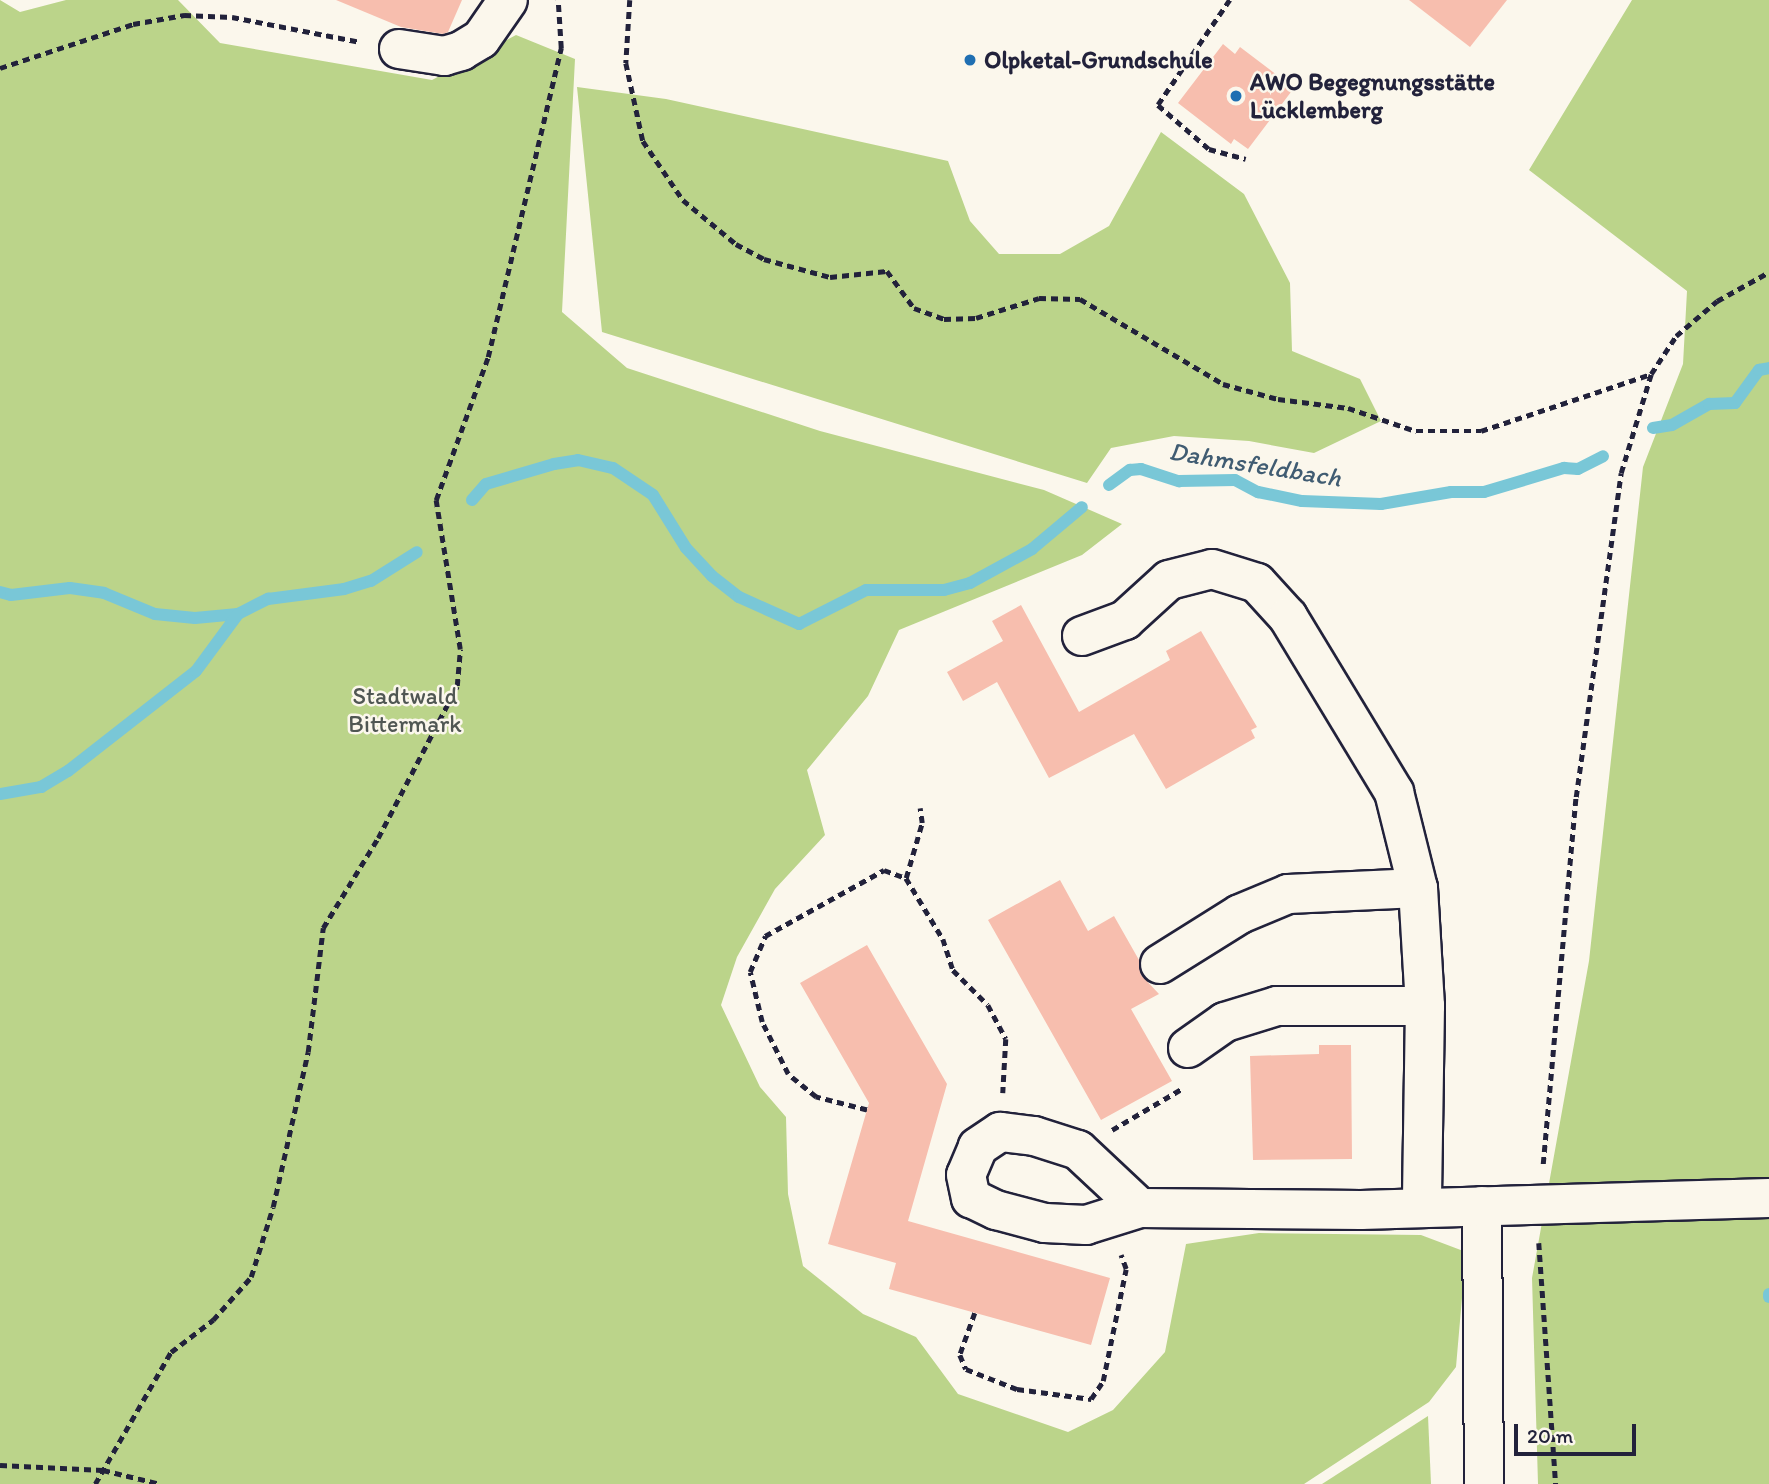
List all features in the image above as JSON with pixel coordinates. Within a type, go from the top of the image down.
[{"type":"street","points":[[400,49],[444,55],[461,51],[481,39],[508,0]]},
{"type":"street","points":[[1082,636],[1125,620],[1169,580],[1212,569],[1257,583],[1288,617],[1394,792],[1418,888],[1424,1006],[1422,1208]]},
{"type":"street","points":[[1160,964],[1240,914],[1288,894],[1418,888]]},
{"type":"street","points":[[1188,1067],[1225,1022],[1277,1006],[1424,1006]]},
{"type":"street","points":[[1125,1213],[1079,1150],[1034,1136],[1000,1132],[978,1147],[966,1175],[971,1198],[996,1210],[1045,1223],[1086,1224],[1125,1213],[1769,1198]]},
{"type":"street","points":[[1482,1206],[1484,1484]]},
{"type":"path","points":[[95,1484],[171,1352],[213,1320],[251,1277],[273,1207],[308,1052],[323,928],[377,838],[457,686],[460,649],[436,500],[495,331],[561,48],[558,0]]},
{"type":"path","points":[[630,0],[626,63],[643,141],[683,200],[736,244],[764,259],[830,277],[887,271],[914,308],[952,320],[976,318],[1039,298],[1080,299],[1223,384],[1278,399],[1348,408],[1416,431],[1481,432],[1651,374]]},
{"type":"path","points":[[1230,0],[1158,104],[1209,149],[1246,159]]},
{"type":"path","points":[[0,68],[133,24],[184,15],[232,16],[400,49]]},
{"type":"path","points":[[1556,1484],[1538,1260],[1552,1033],[1576,797],[1621,473],[1651,374],[1676,336],[1695,318],[1769,272]]},
{"type":"path","points":[[906,877],[922,823],[920,807]]},
{"type":"path","points":[[867,1110],[816,1097],[788,1074],[762,1022],[750,972],[765,936],[884,870],[906,877],[943,939],[953,970],[988,1006],[1006,1039],[1000,1132]]},
{"type":"path","points":[[1079,1150],[1188,1067]]},
{"type":"path","points":[[975,1313],[960,1355],[966,1369],[1017,1389],[1091,1399],[1103,1381],[1126,1269],[1125,1213]]},
{"type":"path","points":[[0,1465],[103,1470],[161,1484]]},
{"type":"green space","name":"Stadtwald Bittermark","points":[[0,0],[20,12],[66,0],[178,0],[220,43],[432,80],[516,35],[575,59],[562,312],[627,368],[820,431],[1044,490],[1122,524],[1082,555],[899,630],[868,696],[807,770],[825,835],[775,889],[737,957],[721,1005],[760,1087],[786,1117],[788,1194],[803,1266],[863,1314],[916,1337],[958,1394],[1068,1432],[1113,1410],[1165,1352],[1186,1244],[1259,1233],[1421,1235],[1466,1252],[1456,1367],[1429,1402],[1304,1484],[0,1484]]},
{"type":"green space","points":[[1632,0],[1769,0],[1769,1484],[1538,1484],[1532,1278],[1589,961],[1643,467],[1683,364],[1687,291],[1529,170]]},
{"type":"green space","points":[[577,87],[666,99],[948,161],[970,221],[999,254],[1060,254],[1109,226],[1161,132],[1244,194],[1290,283],[1292,351],[1360,379],[1381,421],[1314,453],[1249,441],[1174,436],[1111,448],[1087,483],[602,332]]},
{"type":"green space","points":[[1428,1416],[1431,1484],[1322,1484]]},
{"type":"building","points":[[336,0],[462,0],[448,32],[443,34],[401,27]]},
{"type":"building","points":[[1409,0],[1507,0],[1470,47]]},
{"type":"building","name":"AWO Begegnungsstätte Lücklemberg","points":[[1223,44],[1235,54],[1240,47],[1294,88],[1248,149],[1234,139],[1231,144],[1178,103]]},
{"type":"building","points":[[1021,605],[1079,712],[1170,660],[1166,651],[1201,631],[1257,727],[1251,730],[1255,738],[1166,789],[1134,734],[1049,778],[997,682],[963,701],[947,672],[1003,641],[992,621]]},
{"type":"building","points":[[1060,880],[1088,931],[1114,916],[1139,960],[1141,975],[1159,994],[1131,1009],[1172,1081],[1101,1120],[988,920]]},
{"type":"building","points":[[867,945],[947,1084],[908,1221],[1110,1278],[1091,1345],[889,1289],[896,1263],[828,1244],[869,1103],[800,983]]},
{"type":"building","points":[[1319,1045],[1351,1045],[1352,1159],[1253,1160],[1250,1056],[1319,1054]]},
{"type":"waterway","name":"Dahmsfeldbach","points":[[1653,428],[1672,425],[1709,404],[1735,403],[1759,370],[1769,368]]},
{"type":"waterway","name":"Dahmsfeldbach","points":[[1109,485],[1130,470],[1141,469],[1179,481],[1235,480],[1258,492],[1302,501],[1381,504],[1451,492],[1484,492],[1564,468],[1578,469],[1603,456]]},
{"type":"waterway","name":"Dahmsfeldbach","points":[[472,500],[486,484],[554,464],[578,460],[613,468],[653,495],[686,548],[712,576],[739,597],[799,624],[866,590],[944,590],[970,583],[1032,549],[1082,507]]},
{"type":"waterway","name":"Dahmsfeldbach","points":[[0,592],[11,595],[70,588],[104,593],[155,614],[195,618],[238,614],[268,599],[344,589],[371,581],[417,552]]},
{"type":"waterway","points":[[0,794],[41,787],[68,771],[196,671],[238,614]]},
{"type":"place","name":"Olpketal-Grundschule","points":[[970,60]]},
{"type":"place","name":"AWO Begegnungsstätte Lücklemberg","points":[[1236,96]]}]
